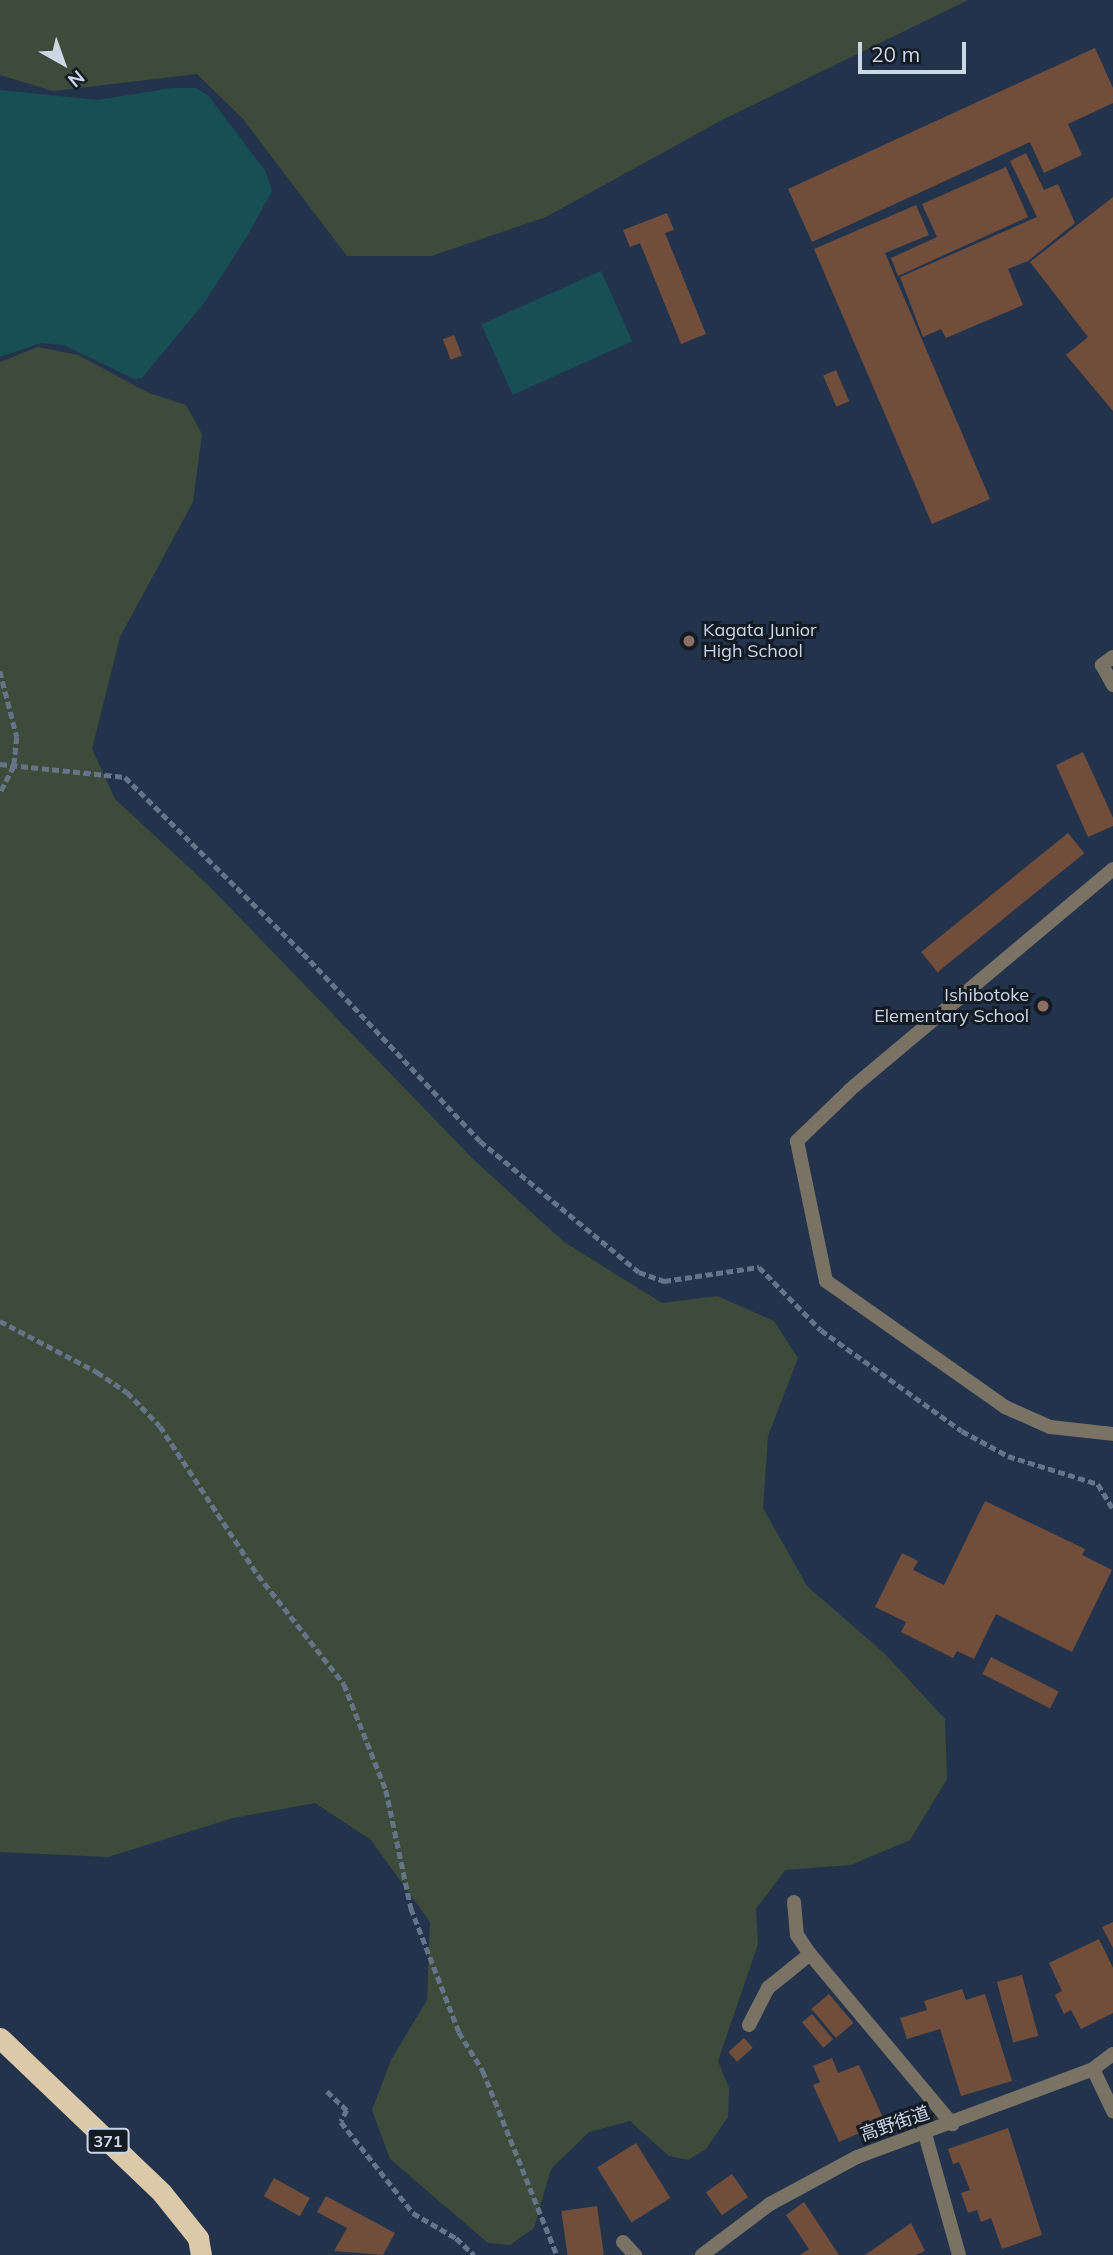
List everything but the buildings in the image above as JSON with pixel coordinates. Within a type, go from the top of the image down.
[{"type":"highway","name":"371","points":[[0,2038],[162,2193],[198,2238],[201,2255]]},
{"type":"street","points":[[1113,657],[1102,665],[1113,685]]},
{"type":"street","points":[[1113,869],[850,1090],[797,1141],[826,1281],[1005,1407],[1050,1427],[1113,1434]]},
{"type":"street","points":[[794,1902],[797,1935],[810,1955],[952,2124]]},
{"type":"street","points":[[750,2025],[768,1988],[810,1955]]},
{"type":"street","name":"高野街道","points":[[702,2255],[770,2204],[857,2157],[952,2124],[1093,2069],[1113,2054]]},
{"type":"street","points":[[1093,2069],[1113,2111]]},
{"type":"street","points":[[925,2134],[959,2255]]},
{"type":"street","points":[[623,2242],[635,2255]]},
{"type":"path","points":[[0,671],[15,727],[14,766],[0,794]]},
{"type":"path","points":[[0,764],[125,777],[303,953],[480,1142],[639,1272],[664,1282],[759,1267],[821,1329],[922,1404],[1009,1456],[1098,1484],[1113,1509]]},
{"type":"path","points":[[0,1321],[97,1371],[127,1392],[160,1426],[258,1575],[344,1684],[386,1790],[411,1908],[459,2032],[484,2071],[557,2255]]},
{"type":"path","points":[[327,2091],[347,2110],[341,2122],[413,2213],[456,2238],[474,2255]]},
{"type":"shaded area","points":[[0,0],[968,0],[722,120],[546,217],[431,256],[347,256],[243,119],[197,74],[53,91],[0,75]]},
{"type":"shaded area","points":[[172,88],[195,88],[208,95],[266,172],[272,191],[246,238],[204,303],[142,378],[134,379],[64,345],[41,343],[0,357],[0,90],[98,100]]},
{"type":"shaded area","points":[[601,271],[632,341],[513,395],[481,324]]},
{"type":"shaded area","points":[[38,347],[78,355],[149,393],[186,405],[202,434],[193,502],[120,637],[92,749],[115,799],[208,885],[474,1160],[564,1242],[662,1303],[717,1296],[774,1321],[798,1358],[768,1436],[763,1508],[807,1586],[884,1653],[945,1719],[947,1779],[910,1840],[851,1865],[785,1870],[756,1909],[758,1944],[718,2061],[729,2088],[728,2117],[706,2149],[688,2160],[669,2156],[630,2121],[589,2132],[551,2169],[534,2228],[510,2245],[488,2243],[390,2159],[372,2110],[391,2060],[427,2000],[430,1922],[371,1840],[315,1803],[233,1818],[108,1857],[0,1852],[0,362]]},
{"type":"place","name":"Kagata Junior High School","points":[[689,641]]},
{"type":"place","name":"Ishibotoke Elementary School","points":[[1043,1006]]}]
